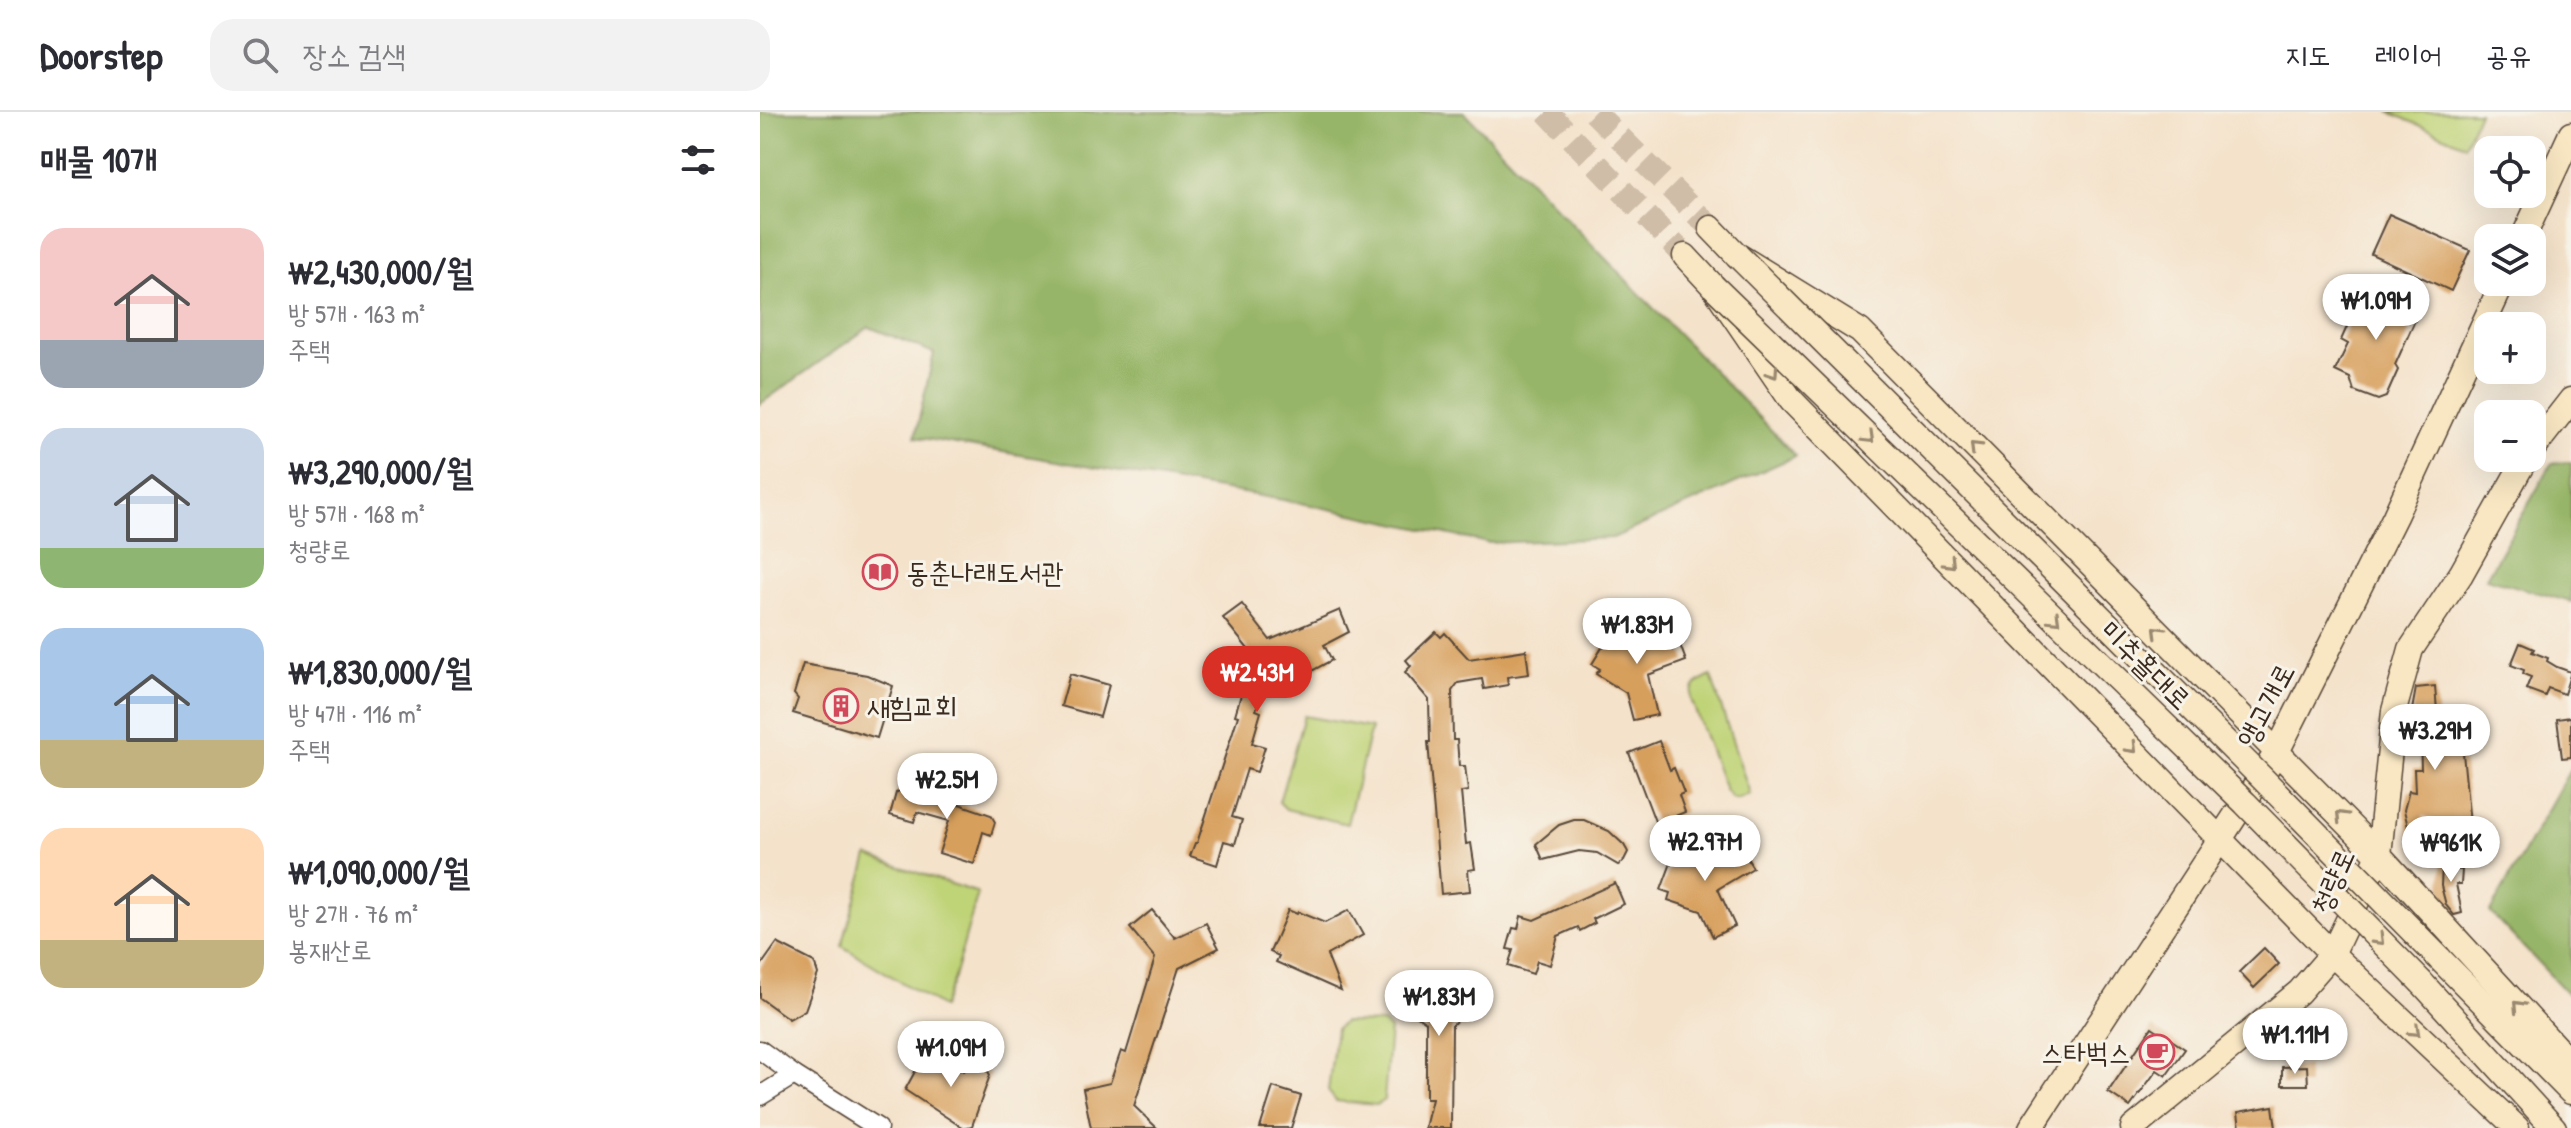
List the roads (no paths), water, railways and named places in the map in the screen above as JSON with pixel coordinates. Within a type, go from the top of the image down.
[{"type":"main road","points":[[2529,224],[2571,134]]},
{"type":"main road","name":"미추홀대로","points":[[1711,228],[2262,778],[2571,1092]]},
{"type":"main road","points":[[1737,255],[1860,331],[2379,855],[2571,1064]]},
{"type":"main road","name":"미추홀대로","points":[[1685,256],[2245,803],[2422,983],[2554,1128]]},
{"type":"main road","points":[[1713,286],[1791,400],[2332,954],[2517,1128]]},
{"type":"main road","name":"앵고개로","points":[[2031,1128],[2277,752],[2395,516],[2497,296]]},
{"type":"main road","points":[[2546,432],[2571,400]]},
{"type":"main road","name":"청량로","points":[[2133,1128],[2299,992],[2332,954],[2379,855],[2394,711],[2411,649],[2461,574],[2518,472]]},
{"type":"street","points":[[760,1050],[878,1128]]},
{"type":"street","points":[[760,1096],[794,1075]]},
{"type":"tunnel","points":[[1547,112],[1685,256]]},
{"type":"tunnel","points":[[1594,112],[1711,228]]},
{"type":"place","name":"동춘나래도서관","points":[[880,572]]},
{"type":"place","name":"새힘교회","points":[[841,706]]},
{"type":"place","name":"스타벅스","points":[[2157,1052]]}]
